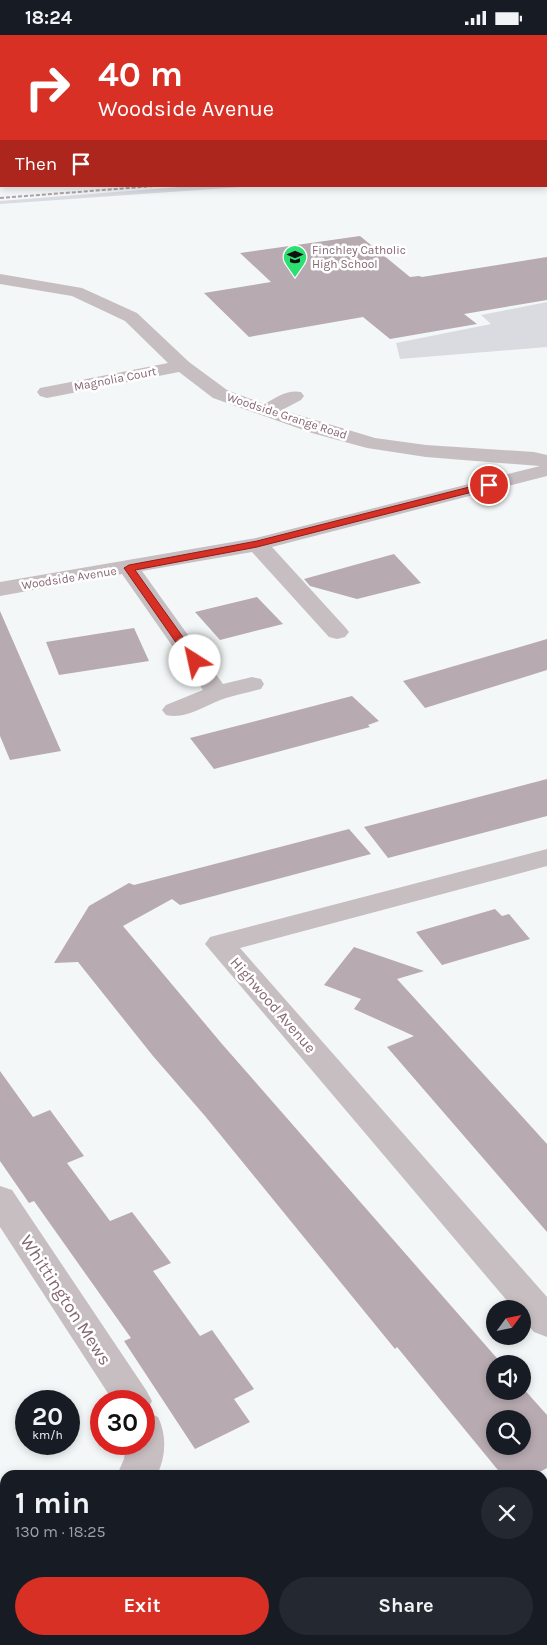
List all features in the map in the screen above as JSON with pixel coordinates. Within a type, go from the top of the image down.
[{"type":"street","name":"Woodside Grange Road","points":[[0,279],[76,292],[131,317],[182,366],[220,394],[319,429],[374,444],[426,451],[534,458],[547,461]]},
{"type":"street","name":"Magnolia Court","points":[[47,392],[182,366]]},
{"type":"street","points":[[265,411],[294,396]]},
{"type":"street","name":"Woodside Avenue","points":[[0,589],[129,568],[257,544],[547,470]]},
{"type":"street","points":[[257,544],[337,632]]},
{"type":"street","points":[[129,568],[217,693]]},
{"type":"street","points":[[175,710],[217,693],[252,683]]},
{"type":"street","name":"Highwood Avenue","points":[[547,857],[220,944],[547,1322]]},
{"type":"street","name":"Whittington Mews","points":[[0,1199],[126,1390]]},
{"type":"street","points":[[140,1470],[142,1455]]},
{"type":"shaded area","points":[[179,187],[243,187],[0,204],[0,201]]},
{"type":"shaded area","points":[[547,302],[547,347],[400,359],[396,343],[491,324],[481,315]]},
{"type":"building","points":[[360,236],[410,277],[422,277],[547,257],[547,300],[464,314],[477,324],[390,339],[363,317],[249,337],[204,293],[271,282],[240,253]]},
{"type":"building","points":[[394,554],[421,583],[357,599],[310,586],[304,579]]},
{"type":"building","points":[[257,597],[283,624],[220,640],[195,612]]},
{"type":"building","points":[[0,611],[61,751],[10,760],[0,736]]},
{"type":"building","points":[[134,628],[149,661],[59,675],[46,642]]},
{"type":"building","points":[[547,639],[547,670],[425,708],[403,681]]},
{"type":"building","points":[[352,696],[379,721],[368,725],[370,727],[214,769],[190,738]]},
{"type":"building","points":[[547,779],[547,816],[388,858],[364,827]]},
{"type":"building","points":[[349,829],[371,854],[180,905],[172,899],[123,926],[222,1044],[494,1355],[486,1355],[486,1400],[531,1400],[531,1397],[547,1415],[547,1468],[543,1470],[498,1470],[397,1347],[395,1349],[205,1116],[153,1056],[78,962],[54,963],[89,906],[129,883],[134,885]]},
{"type":"building","points":[[495,909],[502,916],[509,914],[530,939],[442,965],[416,932]]},
{"type":"building","points":[[354,947],[424,971],[397,979],[547,1144],[547,1232],[387,1047],[414,1036],[354,1009],[361,999],[324,985]]},
{"type":"building","points":[[0,1071],[33,1117],[50,1110],[84,1156],[67,1163],[110,1221],[132,1212],[171,1263],[153,1271],[200,1336],[212,1330],[254,1389],[234,1399],[250,1422],[195,1449],[124,1341],[131,1338],[34,1201],[29,1203],[0,1161]]},
{"type":"railway","points":[[0,198],[142,187]]},
{"type":"place","name":"Finchley Catholic High School","points":[[295,278]]},
{"type":"route","points":[[195,661],[129,568],[257,544],[489,485]]}]
